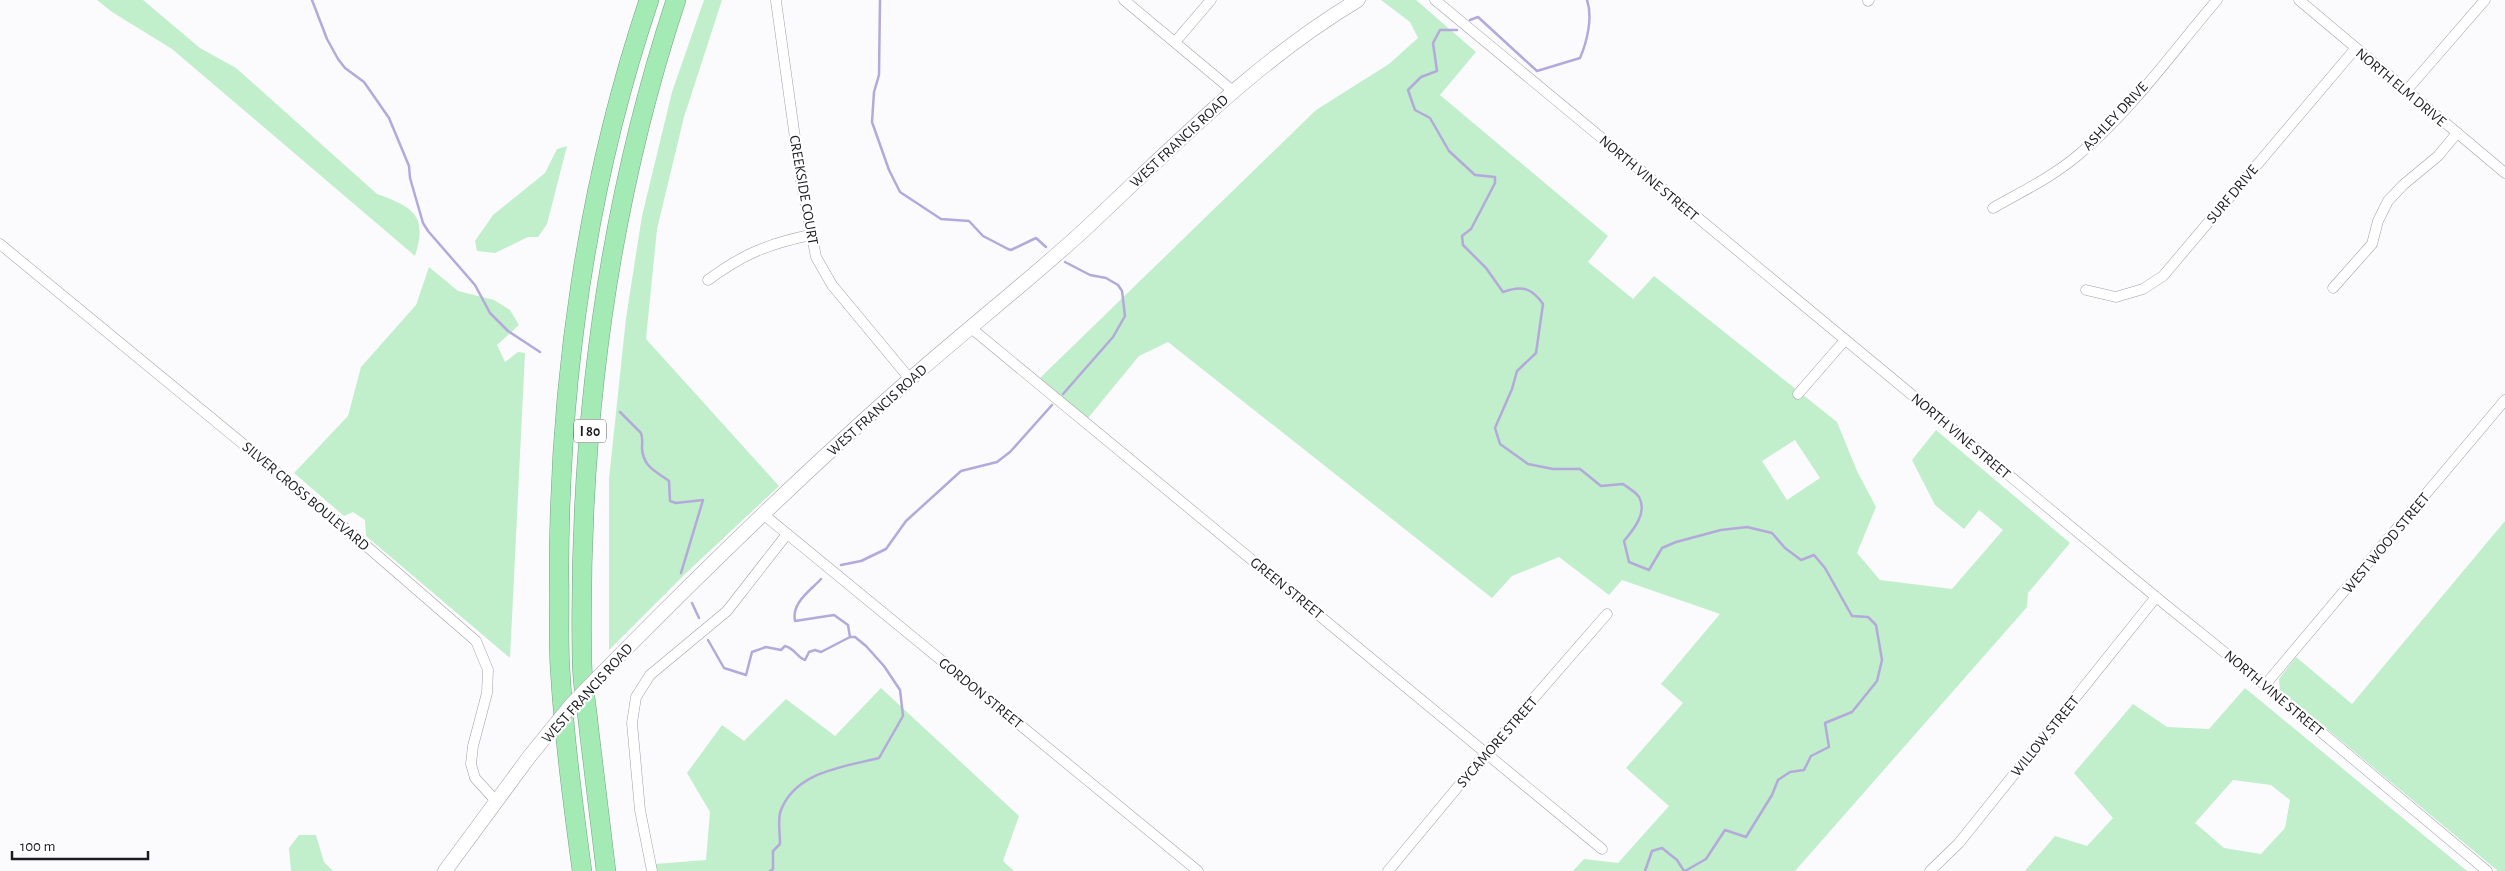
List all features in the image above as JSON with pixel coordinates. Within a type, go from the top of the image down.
[{"type":"highway","name":"I 80","points":[[582,871],[560,667],[559,507],[572,350],[580,287],[607,151],[649,0]]},
{"type":"highway","name":"I 80","points":[[606,871],[582,662],[585,505],[593,396],[598,344],[619,215],[642,115],[676,0]]},
{"type":"street","points":[[1124,0],[1234,90]]},
{"type":"street","points":[[1175,42],[1210,0]]},
{"type":"street","name":"WEST FRANCIS ROAD","points":[[445,871],[529,757],[572,704],[622,652],[763,514],[910,379],[1082,231],[1234,90],[1283,50],[1358,0]]},
{"type":"street","name":"NORTH VINE STREET","points":[[1435,0],[2156,597],[2265,684],[2487,871]]},
{"type":"street","name":"ASHLEY DRIVE","points":[[1993,208],[2046,178],[2076,157],[2102,135],[2217,0]]},
{"type":"street","name":"NORTH ELM DRIVE","points":[[2299,0],[2354,49],[2505,173]]},
{"type":"street","points":[[2406,91],[2485,0]]},
{"type":"street","name":"CREEKSIDE COURT","points":[[776,1],[810,235],[816,258],[831,283],[910,379]]},
{"type":"street","name":"SURF DRIVE","points":[[2086,290],[2116,298],[2143,288],[2163,276],[2354,49]]},
{"type":"street","points":[[2333,288],[2372,244],[2378,221],[2388,201],[2403,185],[2438,156],[2457,134]]},
{"type":"street","points":[[708,280],[732,262],[750,252],[781,241],[810,235]]},
{"type":"street","name":"SILVER CROSS BOULEVARD","points":[[0,244],[356,537],[476,641],[488,670],[486,693],[473,746],[471,764],[476,778],[496,801]]},
{"type":"street","name":"GREEN STREET","points":[[971,328],[1602,849]]},
{"type":"street","points":[[1798,394],[1845,340]]},
{"type":"street","name":"WEST WOOD STREET","points":[[2265,684],[2505,400]]},
{"type":"street","name":"GORDON STREET","points":[[763,514],[1198,871]]},
{"type":"street","points":[[652,871],[640,810],[632,723],[636,697],[650,675],[727,611],[787,534]]},
{"type":"street","name":"WILLOW STREET","points":[[1930,871],[1959,843],[2156,597]]},
{"type":"street","name":"SYCAMORE STREET","points":[[1388,871],[1486,752],[1607,614]]},
{"type":"green space","points":[[97,0],[143,0],[200,48],[236,68],[377,194],[400,203],[414,214],[420,231],[415,256],[172,49],[112,12]]},
{"type":"green space","points":[[704,0],[722,0],[684,117],[657,229],[646,339],[779,486],[684,575],[609,650],[609,479],[626,318],[642,216],[672,92]]},
{"type":"green space","points":[[1381,0],[1416,0],[1476,52],[1440,95],[1608,236],[1588,262],[1633,299],[1654,276],[1837,422],[1857,471],[1876,507],[1857,553],[1880,580],[1952,589],[2003,530],[1979,510],[1964,529],[1935,505],[1912,460],[1936,430],[2070,543],[2028,593],[2027,607],[1795,871],[1573,871],[1584,859],[1618,863],[1669,806],[1626,768],[1683,703],[1661,684],[1720,614],[1622,580],[1609,595],[1559,557],[1512,576],[1492,598],[1168,342],[1139,356],[1088,418],[1040,378],[1316,110],[1389,64],[1418,38],[1410,22]],"holes":[[[1795,440],[1820,478],[1787,500],[1762,461]]]},
{"type":"green space","points":[[567,146],[547,224],[538,237],[528,237],[495,253],[477,251],[475,241],[493,215],[545,173],[557,149]]},
{"type":"green space","points":[[429,267],[458,291],[494,300],[510,310],[519,325],[497,345],[505,362],[518,352],[525,353],[510,658],[366,536],[365,520],[353,512],[344,516],[294,473],[348,416],[361,367],[416,305]]},
{"type":"green space","points":[[2505,521],[2505,871],[2498,871],[2280,690],[2279,679],[2296,657],[2352,704]]},
{"type":"green space","points":[[881,688],[1019,816],[1003,861],[1014,871],[656,871],[655,864],[706,860],[710,812],[687,773],[722,725],[744,741],[786,699],[835,736]]},
{"type":"green space","points":[[2245,688],[2467,871],[2025,871],[2055,836],[2087,846],[2113,818],[2074,773],[2133,704],[2167,727],[2209,729]],"holes":[[[2233,780],[2271,785],[2290,800],[2285,828],[2261,854],[2224,848],[2195,823]]]},
{"type":"green space","points":[[299,835],[316,835],[324,862],[333,871],[291,871],[289,848]]},
{"type":"waterway","points":[[312,0],[327,39],[338,59],[345,68],[364,82],[389,118],[409,166],[410,178],[423,223],[428,231],[475,285],[490,313],[508,331],[540,352]]},
{"type":"waterway","points":[[880,0],[879,75],[874,92],[872,122],[889,170],[900,192],[941,219],[969,221],[983,236],[1008,249],[1011,250],[1036,238],[1046,247]]},
{"type":"waterway","points":[[1470,20],[1478,17],[1537,71],[1580,58],[1588,29],[1589,7],[1587,0]]},
{"type":"waterway","points":[[1457,30],[1440,30],[1433,43],[1437,71],[1421,77],[1408,90],[1415,110],[1430,118],[1449,151],[1475,175],[1495,177],[1495,183],[1471,229],[1462,236],[1463,245],[1486,268],[1503,292],[1526,289],[1535,294],[1543,304],[1536,353],[1517,371],[1512,389],[1495,428],[1500,444],[1528,464],[1553,469],[1580,469],[1601,486],[1623,484],[1636,493],[1642,509],[1638,521],[1624,541],[1629,562],[1649,570],[1662,548],[1676,542],[1721,530],[1747,527],[1772,533],[1785,548],[1801,560],[1814,555],[1825,568],[1852,616],[1868,617],[1876,625],[1882,660],[1877,681],[1852,712],[1825,723],[1829,747],[1811,756],[1804,770],[1790,772],[1778,780],[1772,795],[1746,837],[1725,830],[1706,859],[1685,871]]},
{"type":"waterway","points":[[1063,394],[1113,337],[1125,316],[1122,291],[1118,285],[1106,278],[1090,275],[1065,262]]},
{"type":"waterway","points":[[841,565],[861,561],[886,549],[906,521],[961,471],[997,462],[1010,452],[1052,405]]},
{"type":"waterway","points":[[620,412],[641,433],[645,461],[669,481],[670,501],[676,503],[703,500],[681,573]]},
{"type":"waterway","points":[[821,579],[799,603],[796,609],[795,621],[834,615],[848,625],[850,637]]},
{"type":"waterway","points":[[692,603],[699,618]]},
{"type":"waterway","points":[[708,640],[724,668],[746,675],[752,652],[766,647],[781,650],[785,646],[805,660],[809,652],[815,650],[821,652],[850,637],[855,637],[884,666],[900,690],[903,716],[879,758],[821,774],[796,788],[787,799],[779,817],[780,844],[773,851],[773,869],[770,871]]},
{"type":"waterway","points":[[1645,871],[1652,851],[1662,848],[1677,860],[1684,871]]}]
